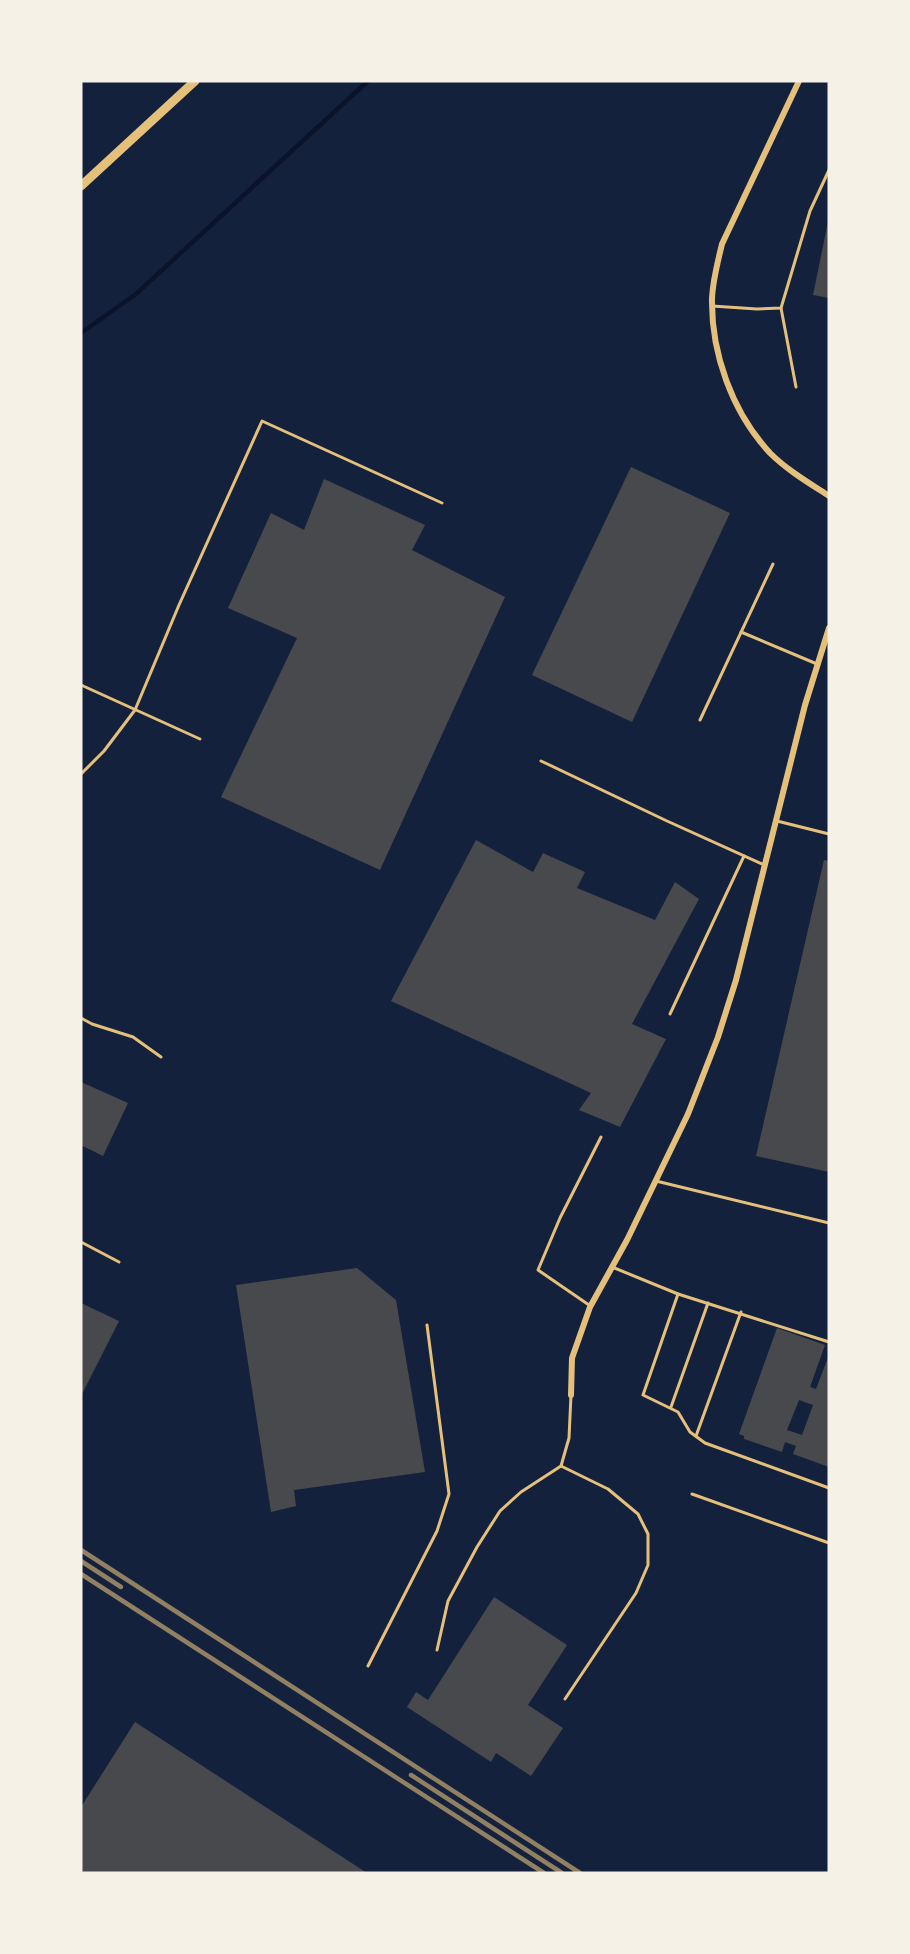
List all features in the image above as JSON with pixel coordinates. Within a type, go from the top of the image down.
[{"type":"main road","points":[[81,186],[195,81]]},
{"type":"street","points":[[799,81],[723,244],[716,269],[712,323],[716,349],[724,374],[741,413],[755,435],[771,454],[794,473],[829,496]]},
{"type":"street","points":[[571,1395],[572,1358],[590,1306],[612,1268],[688,1114],[718,1037],[736,980],[805,705],[829,628]]},
{"type":"lane","points":[[796,387],[781,308],[810,211],[829,170]]},
{"type":"lane","points":[[712,306],[781,308]]},
{"type":"lane","points":[[81,774],[104,751],[135,710],[178,605],[262,421],[442,503]]},
{"type":"lane","points":[[700,720],[773,564]]},
{"type":"lane","points":[[741,632],[818,664]]},
{"type":"lane","points":[[81,685],[200,740]]},
{"type":"lane","points":[[541,760],[764,865]]},
{"type":"lane","points":[[775,820],[829,834]]},
{"type":"lane","points":[[670,1014],[744,856]]},
{"type":"lane","points":[[81,1018],[92,1024],[133,1037],[161,1057]]},
{"type":"lane","points":[[590,1306],[538,1270],[560,1218],[601,1137]]},
{"type":"lane","points":[[655,1181],[829,1223]]},
{"type":"lane","points":[[81,1242],[118,1262]]},
{"type":"lane","points":[[612,1268],[678,1293],[829,1342]]},
{"type":"lane","points":[[678,1293],[643,1395],[678,1412],[690,1432],[705,1443],[829,1488]]},
{"type":"lane","points":[[671,1407],[708,1303]]},
{"type":"lane","points":[[696,1436],[741,1312]]},
{"type":"lane","points":[[368,1666],[437,1532],[449,1494],[428,1325]]},
{"type":"lane","points":[[437,1650],[448,1601],[477,1547],[500,1511],[521,1492],[561,1466],[569,1438],[571,1395]]},
{"type":"lane","points":[[561,1466],[608,1489],[638,1514],[648,1534],[648,1564],[636,1593],[565,1699]]},
{"type":"lane","points":[[692,1494],[829,1543]]},
{"type":"building","points":[[829,223],[829,298],[813,295]]},
{"type":"building","points":[[631,467],[730,513],[632,722],[532,675]]},
{"type":"building","points":[[324,479],[425,525],[412,550],[505,597],[380,870],[221,797],[297,638],[228,608],[271,513],[304,530]]},
{"type":"building","points":[[476,840],[533,872],[543,853],[585,872],[577,888],[655,920],[675,882],[699,899],[632,1024],[666,1039],[620,1127],[579,1110],[591,1093],[391,1001]]},
{"type":"building","points":[[824,860],[829,861],[829,1172],[756,1156]]},
{"type":"building","points":[[81,1082],[128,1103],[103,1156],[81,1145]]},
{"type":"building","points":[[357,1268],[396,1300],[425,1472],[294,1490],[296,1506],[271,1512],[236,1285]]},
{"type":"building","points":[[81,1303],[119,1321],[81,1396]]},
{"type":"building","points":[[777,1328],[825,1345],[810,1387],[816,1389],[829,1355],[829,1467],[793,1454],[796,1446],[785,1442],[782,1452],[744,1439],[744,1436],[739,1434]],"holes":[[[799,1400],[813,1405],[802,1435],[787,1430]]]},
{"type":"building","points":[[494,1597],[567,1645],[528,1705],[563,1728],[531,1776],[496,1753],[491,1762],[407,1707],[416,1692],[428,1700]]},
{"type":"building","points":[[135,1722],[367,1873],[81,1873],[81,1807]]},
{"type":"waterway","points":[[81,333],[136,294],[368,81]]},
{"type":"railway","points":[[81,1550],[580,1873]]},
{"type":"railway","points":[[81,1561],[121,1587]]},
{"type":"railway","points":[[81,1574],[544,1873]]},
{"type":"railway","points":[[411,1775],[562,1873]]}]
